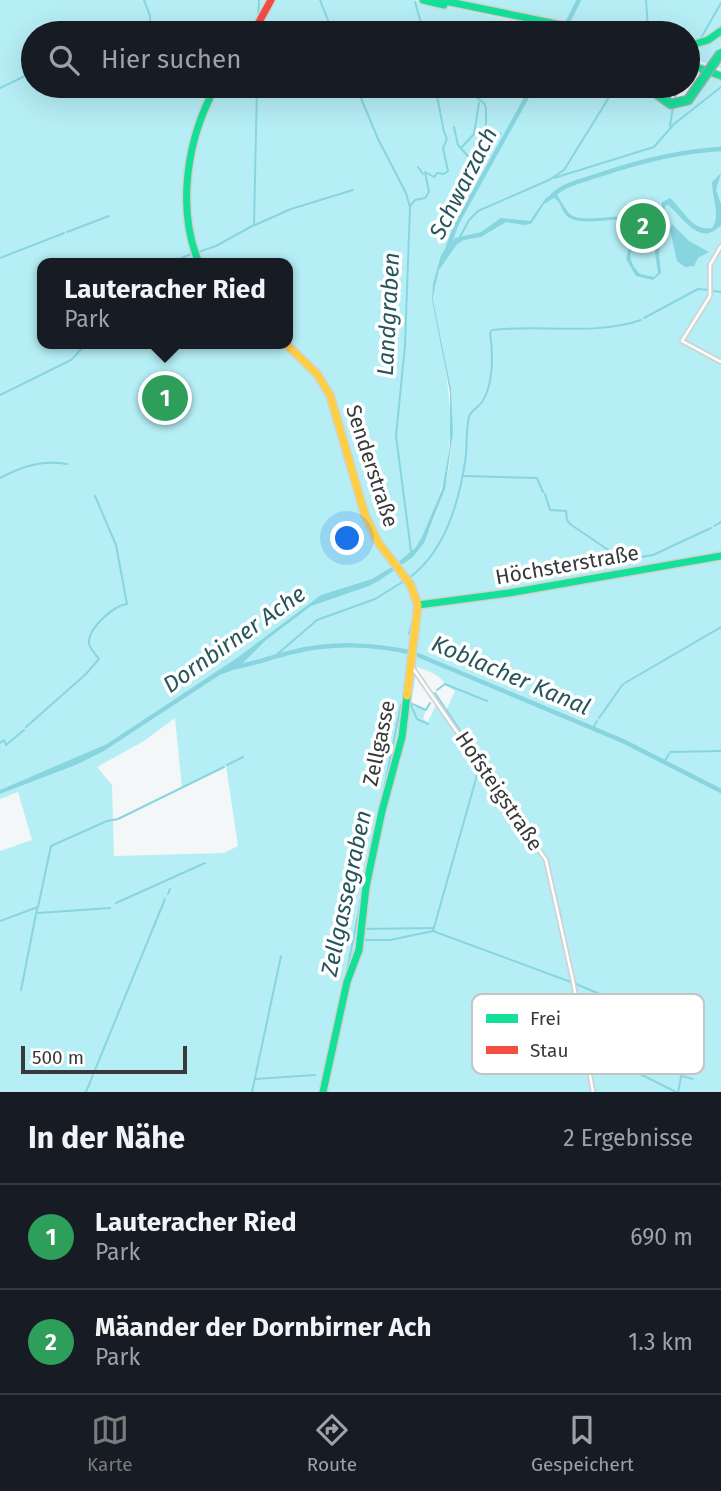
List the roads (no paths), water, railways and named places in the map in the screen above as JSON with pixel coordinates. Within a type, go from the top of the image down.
[{"type":"main road","points":[[260,21],[271,0]]},
{"type":"main road","points":[[423,0],[533,21]]},
{"type":"main road","points":[[440,0],[537,21]]},
{"type":"main road","points":[[700,42],[721,32]]},
{"type":"main road","points":[[700,79],[721,51]]},
{"type":"main road","points":[[700,67],[719,74]]},
{"type":"main road","points":[[196,258],[188,224],[191,157],[199,120],[210,98]]},
{"type":"main road","points":[[665,98],[673,101],[684,98]]},
{"type":"main road","name":"Senderstraße","points":[[291,349],[317,374],[330,395],[365,515],[378,542],[406,578],[418,605]]},
{"type":"main road","name":"Höchsterstraße","points":[[418,605],[509,593],[721,556]]},
{"type":"main road","name":"Zellgasse","points":[[323,1092],[347,982],[359,950],[366,887],[382,811],[400,748],[418,605]]},
{"type":"street","points":[[721,246],[710,265],[710,296],[682,341],[721,362]]},
{"type":"street","name":"Hofsteigstraße","points":[[412,664],[546,860],[575,994]]},
{"type":"street","name":"Hofsteigstraße","points":[[590,1074],[593,1092]]},
{"type":"waterway","points":[[144,0],[150,21]]},
{"type":"waterway","points":[[258,20],[259,0]]},
{"type":"waterway","name":"Landgraben","points":[[320,0],[328,21]]},
{"type":"waterway","name":"Schwarzach","points":[[568,21],[579,0]]},
{"type":"waterway","points":[[646,0],[648,21]]},
{"type":"waterway","points":[[415,2],[421,21]]},
{"type":"waterway","points":[[701,38],[721,3]]},
{"type":"waterway","points":[[0,88],[21,78]]},
{"type":"waterway","points":[[554,178],[654,147],[674,124],[721,87]]},
{"type":"waterway","points":[[198,252],[216,246],[254,225],[257,98]]},
{"type":"waterway","name":"Landgraben","points":[[361,98],[410,207],[405,345],[396,436],[411,551]]},
{"type":"waterway","points":[[410,206],[415,200],[425,198],[429,192],[425,172],[434,177],[437,173],[444,174],[448,171],[443,148],[447,139],[437,98]]},
{"type":"waterway","points":[[477,98],[486,108],[486,129],[501,134]]},
{"type":"waterway","name":"Schwarzach","points":[[446,252],[457,223],[526,98]]},
{"type":"waterway","points":[[460,237],[469,220],[478,211],[549,180],[564,170],[609,98]]},
{"type":"waterway","points":[[462,147],[474,134],[479,103]]},
{"type":"waterway","points":[[670,126],[673,107]]},
{"type":"waterway","points":[[454,127],[458,145],[481,171]]},
{"type":"waterway","points":[[552,196],[569,185],[631,165],[675,154],[721,149]]},
{"type":"waterway","points":[[418,167],[423,174]]},
{"type":"waterway","points":[[255,225],[291,209],[353,190]]},
{"type":"waterway","points":[[67,232],[109,216]]},
{"type":"waterway","points":[[0,258],[64,233]]},
{"type":"waterway","points":[[182,258],[191,254]]},
{"type":"waterway","points":[[644,318],[698,289],[709,290]]},
{"type":"waterway","points":[[713,291],[721,292]]},
{"type":"waterway","points":[[409,578],[433,554],[455,507],[466,455],[469,417],[482,402],[489,386],[492,330],[587,329],[641,320]]},
{"type":"waterway","points":[[0,395],[71,360],[81,349]]},
{"type":"waterway","points":[[0,478],[32,465],[67,464]]},
{"type":"waterway","points":[[463,476],[537,478],[543,492]]},
{"type":"waterway","points":[[545,494],[550,510],[566,511],[570,524],[623,560],[653,555],[711,528]]},
{"type":"waterway","points":[[26,727],[86,674],[99,659],[89,644],[92,632],[109,613],[127,604],[116,545],[95,496]]},
{"type":"waterway","points":[[714,526],[721,522]]},
{"type":"waterway","points":[[274,657],[317,620],[375,599],[404,581]]},
{"type":"waterway","points":[[409,634],[415,610]]},
{"type":"waterway","points":[[625,683],[721,627]]},
{"type":"waterway","name":"Koblacher Kanal","points":[[235,667],[322,647],[368,646],[413,653],[623,741],[721,791]]},
{"type":"waterway","points":[[403,699],[407,678]]},
{"type":"waterway","name":"Landgraben","points":[[437,690],[445,684],[487,701]]},
{"type":"waterway","points":[[599,718],[623,684]]},
{"type":"waterway","points":[[435,693],[481,762]]},
{"type":"waterway","points":[[410,703],[417,719],[428,724]]},
{"type":"waterway","name":"Landgraben","points":[[410,703],[426,710],[430,703]]},
{"type":"waterway","name":"Zellgassegraben","points":[[375,833],[401,705],[404,704]]},
{"type":"waterway","points":[[593,728],[597,721]]},
{"type":"waterway","points":[[0,743],[4,740],[6,745],[24,730]]},
{"type":"waterway","points":[[670,752],[721,751]]},
{"type":"waterway","points":[[664,762],[669,754]]},
{"type":"waterway","points":[[227,765],[243,757]]},
{"type":"waterway","points":[[484,766],[547,859],[561,917]]},
{"type":"waterway","points":[[0,921],[38,907],[51,846],[107,821],[118,819],[224,767]]},
{"type":"waterway","points":[[433,931],[479,768]]},
{"type":"waterway","points":[[116,903],[205,863]]},
{"type":"waterway","points":[[168,894],[170,889]]},
{"type":"waterway","name":"Zellgassegraben","points":[[345,981],[363,890]]},
{"type":"waterway","points":[[86,1092],[165,899]]},
{"type":"waterway","points":[[38,913],[110,908]]},
{"type":"waterway","points":[[21,990],[37,909]]},
{"type":"waterway","points":[[362,929],[434,928]]},
{"type":"waterway","points":[[362,940],[390,940],[433,931],[571,982]]},
{"type":"waterway","points":[[252,1092],[281,956]]},
{"type":"waterway","points":[[576,984],[600,994]]},
{"type":"waterway","points":[[640,1074],[676,1092]]},
{"type":"waterway","points":[[678,1092],[682,1074]]},
{"type":"waterway","points":[[255,1079],[315,1075]]},
{"type":"waterway","points":[[682,1076],[693,1079]]},
{"type":"place","name":"Mäander der Dornbirner Ach","points":[[643,226]]},
{"type":"place","name":"Lauteracher Ried","points":[[165,398]]},
{"type":"water label","name":"Dornbirner Ache","points":[[234,639]]}]
